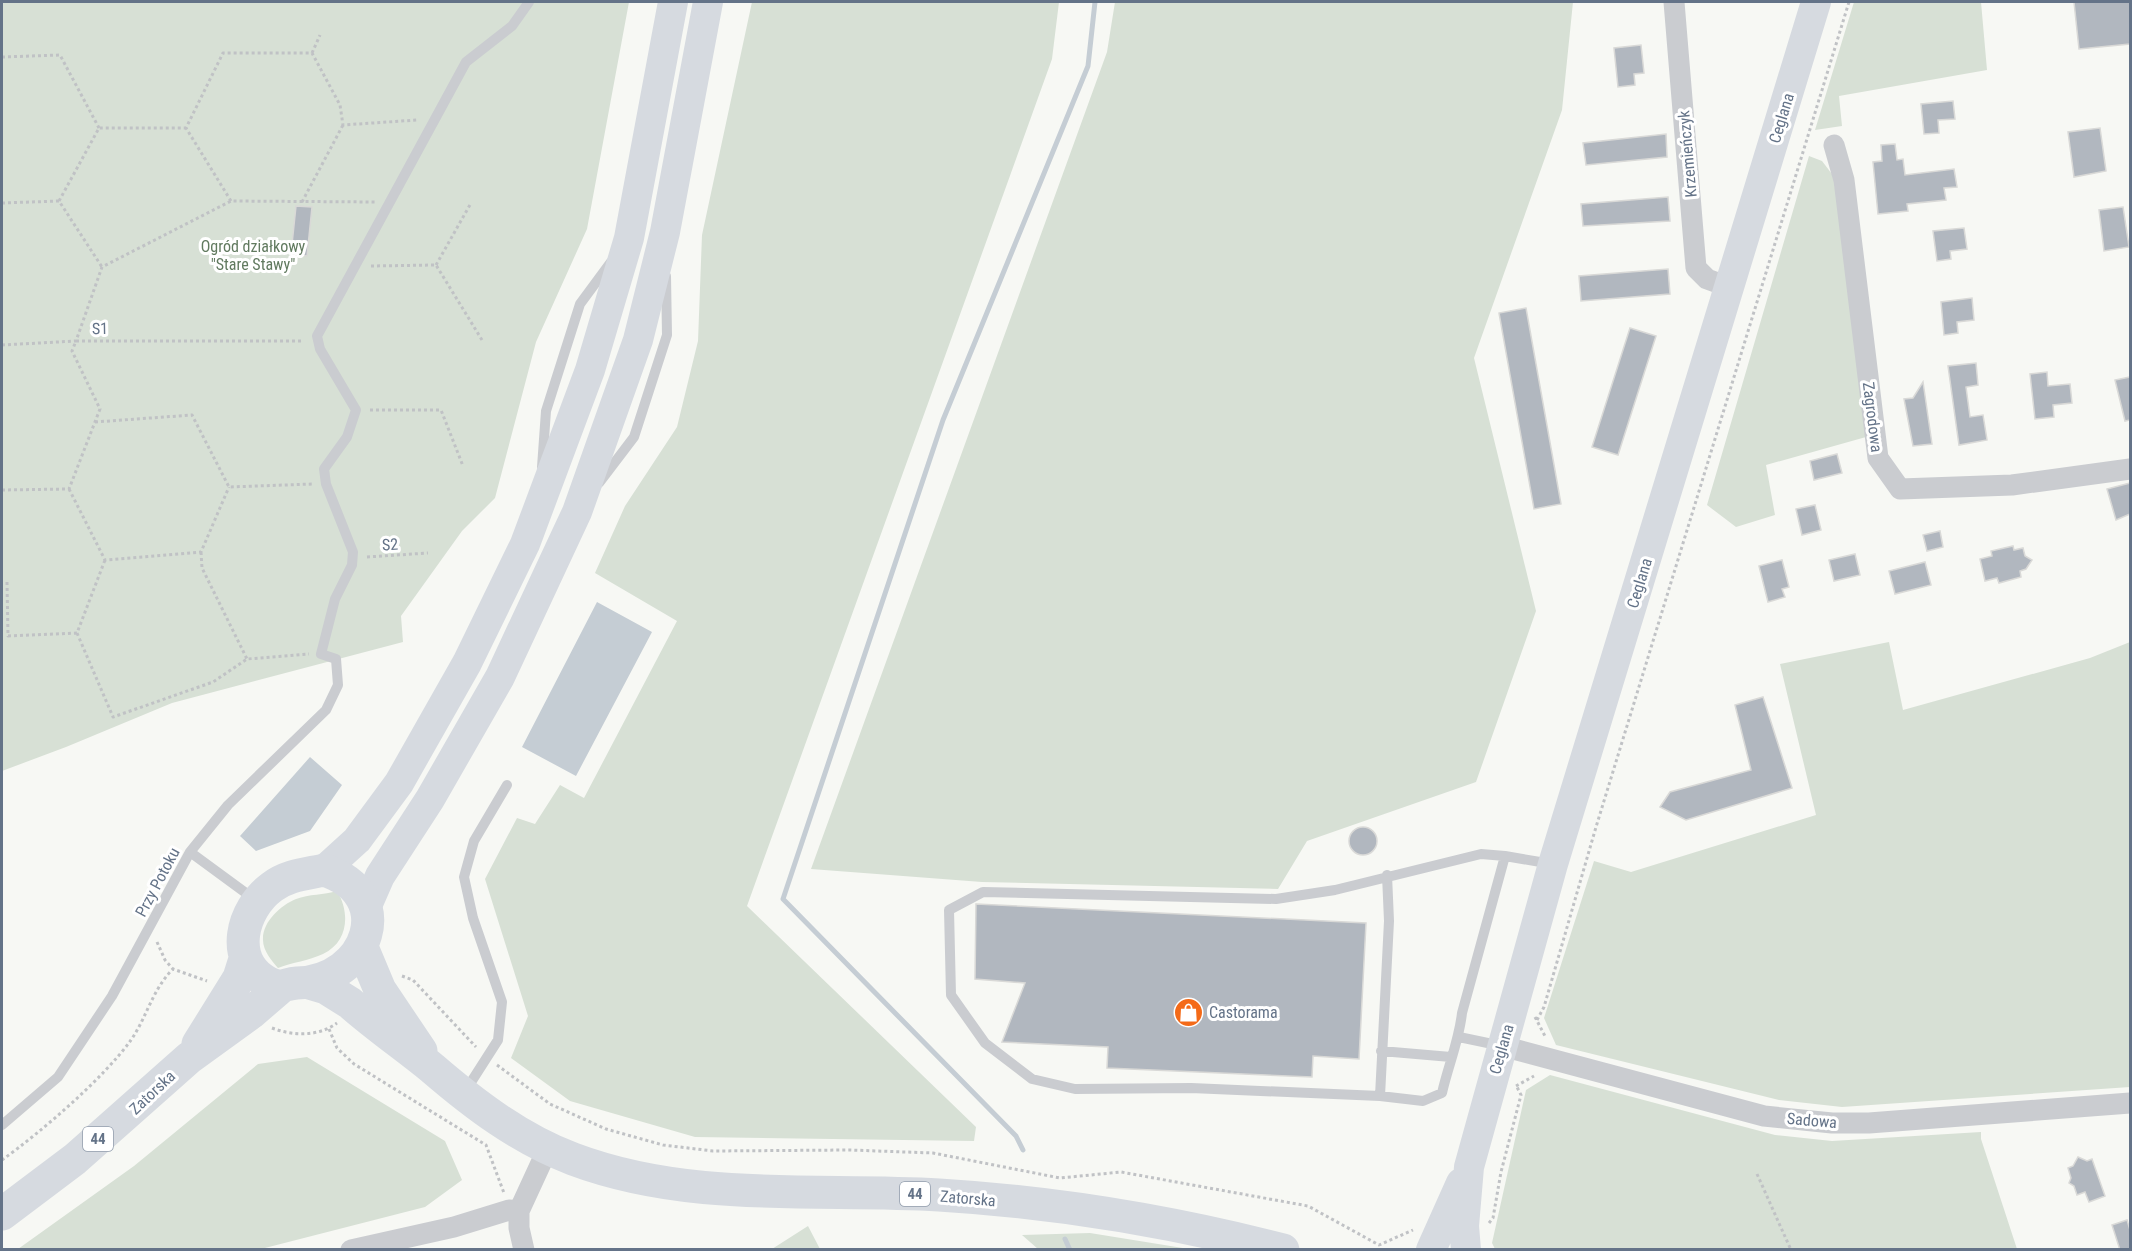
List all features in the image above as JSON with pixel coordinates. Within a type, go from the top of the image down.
[{"type":"main road","points":[[324,870],[357,840],[399,783],[467,663],[525,544],[590,370],[629,238],[673,2]]},
{"type":"main road","points":[[366,908],[380,876],[430,799],[500,677],[577,512],[638,340],[665,232],[708,2]]},
{"type":"main road","name":"Ceglana","points":[[1466,1250],[1464,1226],[1469,1167],[1553,864],[1816,2]]},
{"type":"main road","points":[[324,870],[341,875],[356,889],[366,908],[368,928],[362,947]]},
{"type":"main road","name":"44","points":[[324,870],[291,876],[272,886],[257,901],[246,919],[242,940],[245,959],[265,981],[295,985],[339,972],[362,947]]},
{"type":"main road","name":"Zatorska","points":[[362,947],[368,999]]},
{"type":"main road","name":"Zatorska","points":[[240,1003],[239,978],[245,959]]},
{"type":"main road","name":"Zatorska","points":[[2,1214],[75,1159],[189,1058],[240,1003],[295,985],[326,988],[368,999],[431,1068],[492,1117],[548,1148],[619,1174],[686,1187],[758,1192],[849,1191],[1037,1203],[1131,1217],[1283,1250]]},
{"type":"main road","name":"Ceglana","points":[[1423,1239],[1469,1167]]},
{"type":"street","name":"Krzemieńczyk","points":[[1674,2],[1696,268],[1707,279],[1729,287]]},
{"type":"street","name":"Zagrodowa","points":[[1834,145],[1844,180],[1878,458],[1900,489],[2012,485],[2130,469]]},
{"type":"street","name":"Sadowa","points":[[1502,1046],[1764,1116],[1832,1123],[1869,1123],[2130,1103]]},
{"type":"street","points":[[524,1250],[514,1210],[548,1148]]},
{"type":"street","points":[[351,1250],[454,1227],[514,1210]]},
{"type":"lane","points":[[321,654],[335,599],[353,558],[353,552],[326,484],[324,469],[347,437],[356,410],[317,341],[465,62],[512,26],[529,2]]},
{"type":"lane","name":"Przy Potoku","points":[[2,1125],[58,1077],[112,996],[190,852],[228,805],[326,710],[338,685],[336,659],[321,654]]},
{"type":"lane","points":[[462,1095],[488,1059],[498,1040],[502,1002],[473,918],[464,877],[474,841],[507,785]]},
{"type":"lane","points":[[190,852],[257,901]]},
{"type":"lane","points":[[1505,856],[1462,1013],[1459,1037],[1450,1057],[1442,1093],[1423,1101],[1380,1096],[1191,1088],[1075,1089],[1032,1079],[986,1043],[951,995],[950,910],[983,891],[1276,899],[1335,890],[1481,854],[1505,856],[1553,864]]},
{"type":"lane","points":[[1380,1096],[1389,921],[1387,876]]},
{"type":"lane","points":[[1459,1037],[1502,1046]]},
{"type":"lane","points":[[1381,1051],[1450,1057]]},
{"type":"path","points":[[1551,1047],[1537,1020],[1544,1007],[1596,827],[1849,2]]},
{"type":"path","points":[[312,53],[320,35]]},
{"type":"path","points":[[186,128],[223,53],[312,53]]},
{"type":"path","points":[[302,201],[343,125],[340,105],[312,53]]},
{"type":"path","points":[[2,57],[60,56],[99,128]]},
{"type":"path","points":[[343,125],[435,119]]},
{"type":"path","points":[[99,128],[186,128]]},
{"type":"path","points":[[59,201],[99,128]]},
{"type":"path","points":[[186,128],[231,201]]},
{"type":"path","points":[[2,203],[59,201]]},
{"type":"path","points":[[59,201],[102,267]]},
{"type":"path","points":[[2,345],[76,341],[102,267],[231,201],[389,202]]},
{"type":"path","points":[[436,265],[471,203]]},
{"type":"path","points":[[355,267],[436,265]]},
{"type":"path","points":[[436,265],[482,340]]},
{"type":"path","name":"S1","points":[[69,489],[100,409],[72,351],[76,341],[317,341]]},
{"type":"path","points":[[356,410],[441,410],[463,466]]},
{"type":"path","points":[[95,422],[192,415],[229,487]]},
{"type":"path","points":[[229,487],[326,484]]},
{"type":"path","points":[[229,487],[201,552],[202,568],[247,658]]},
{"type":"path","points":[[2,490],[69,489],[105,560],[76,633],[113,717],[213,682],[247,658],[321,654]]},
{"type":"path","points":[[105,560],[201,552]]},
{"type":"path","name":"S2","points":[[353,558],[428,553]]},
{"type":"path","points":[[7,582],[8,636],[76,633]]},
{"type":"path","points":[[153,921],[158,944],[173,969],[203,979],[240,1003],[261,1024],[285,1032],[303,1035],[329,1029],[396,977],[409,977],[488,1059],[549,1104],[606,1129],[663,1145],[713,1151],[850,1150],[933,1153],[1060,1178],[1121,1172],[1308,1206],[1378,1247],[1423,1239]]},
{"type":"path","points":[[2,1160],[100,1075],[132,1039],[154,991],[173,969]]},
{"type":"path","points":[[329,1029],[337,1048],[354,1064],[486,1145],[514,1210]]},
{"type":"path","points":[[1517,1085],[1542,1071]]},
{"type":"path","points":[[1757,1174],[1791,1250]]},
{"type":"green space","name":"Ogród działkowy \"Stare Stawy\"","points":[[2,2],[629,2],[587,229],[536,342],[495,498],[462,531],[401,616],[403,642],[172,703],[2,771]]},
{"type":"green space","points":[[752,2],[1059,2],[1052,59],[747,906],[976,1127],[974,1141],[695,1137],[570,1101],[511,1058],[528,1016],[485,879],[517,818],[535,824],[560,785],[584,798],[677,621],[595,573],[625,506],[677,427],[698,341],[702,235]]},
{"type":"green space","points":[[1115,2],[1573,2],[1562,110],[1474,358],[1536,611],[1476,782],[1307,841],[1278,889],[982,882],[811,869],[1107,52]]},
{"type":"green space","points":[[1854,2],[1981,2],[1987,70],[1839,96],[1842,126],[1815,130]]},
{"type":"green space","points":[[1809,156],[1822,161],[1835,178],[1866,437],[1766,465],[1775,515],[1736,527],[1707,505]]},
{"type":"green space","points":[[1889,642],[1903,710],[2090,658],[2130,642],[2130,1087],[1842,1107],[1779,1100],[1556,1045],[1544,1018],[1594,861],[1631,872],[1816,815],[1780,664]]},
{"type":"green space","points":[[337,891],[345,917],[345,926],[338,942],[323,954],[278,968],[268,956],[263,944],[264,933],[269,921],[284,905],[296,899]]},
{"type":"green space","points":[[307,1057],[445,1141],[462,1180],[425,1207],[261,1249],[18,1249],[134,1166],[258,1064]]},
{"type":"green space","points":[[1550,1075],[1775,1135],[1832,1141],[1981,1132],[1981,1139],[2017,1249],[1495,1249],[1492,1243],[1526,1090]]},
{"type":"green space","points":[[808,1226],[820,1249],[772,1249]]},
{"type":"green space","points":[[1090,1233],[1189,1249],[1038,1249],[1022,1235]]},
{"type":"shaded area","points":[[597,602],[652,632],[576,776],[522,747]]},
{"type":"shaded area","points":[[310,757],[342,785],[310,831],[256,851],[240,836]]},
{"type":"building","points":[[2074,2],[2130,2],[2130,44],[2079,49]]},
{"type":"building","points":[[1641,45],[1644,73],[1634,74],[1635,85],[1618,87],[1614,48]]},
{"type":"building","points":[[1953,101],[1955,119],[1938,120],[1939,133],[1924,134],[1921,104]]},
{"type":"building","points":[[2100,128],[2106,171],[2074,177],[2068,132]]},
{"type":"building","points":[[1666,134],[1667,157],[1586,165],[1583,143]]},
{"type":"building","points":[[1895,144],[1897,160],[1903,159],[1905,175],[1954,169],[1957,187],[1944,188],[1946,200],[1907,204],[1908,211],[1878,214],[1873,162],[1882,161],[1881,145]]},
{"type":"building","points":[[1668,197],[1670,221],[1583,226],[1581,204]]},
{"type":"building","points":[[296,206],[312,207],[307,256],[291,254]]},
{"type":"building","points":[[2123,207],[2129,247],[2104,251],[2099,210]]},
{"type":"building","points":[[1964,228],[1967,249],[1950,251],[1951,259],[1937,261],[1933,231]]},
{"type":"building","points":[[1668,269],[1670,294],[1581,301],[1579,276]]},
{"type":"building","points":[[1972,298],[1974,320],[1957,322],[1958,333],[1944,335],[1941,302]]},
{"type":"building","points":[[1526,308],[1561,504],[1534,509],[1499,313]]},
{"type":"building","points":[[1630,328],[1656,336],[1618,455],[1592,447]]},
{"type":"building","points":[[1976,363],[1978,385],[1966,387],[1970,417],[1983,415],[1987,440],[1959,445],[1948,366]]},
{"type":"building","points":[[2047,372],[2048,386],[2070,384],[2072,403],[2053,405],[2054,417],[2035,419],[2030,374]]},
{"type":"building","points":[[2130,377],[2130,420],[2125,421],[2115,380]]},
{"type":"building","points":[[1923,382],[1932,444],[1913,446],[1904,399],[1913,398]]},
{"type":"building","points":[[1837,454],[1842,473],[1814,480],[1810,461]]},
{"type":"building","points":[[2130,483],[2130,514],[2116,520],[2107,489]]},
{"type":"building","points":[[1815,505],[1821,530],[1802,535],[1796,509]]},
{"type":"building","points":[[1940,531],[1943,547],[1927,551],[1923,535]]},
{"type":"building","points":[[2013,546],[2014,550],[2023,548],[2025,556],[2032,560],[2026,569],[2020,571],[2021,577],[1999,583],[1997,578],[1985,581],[1980,559],[1992,556],[1991,551]]},
{"type":"building","points":[[1855,554],[1860,575],[1834,581],[1829,560]]},
{"type":"building","points":[[1782,560],[1789,587],[1782,589],[1785,597],[1768,602],[1759,566]]},
{"type":"building","points":[[1925,562],[1931,585],[1895,594],[1889,571]]},
{"type":"building","points":[[1763,697],[1792,788],[1686,820],[1660,807],[1670,792],[1751,770],[1735,705]]},
{"type":"building","points":[[1363,827],[1373,831],[1377,841],[1373,851],[1363,855],[1353,851],[1349,841],[1353,831]]},
{"type":"building","name":"Castorama","points":[[976,904],[1366,923],[1359,1059],[1313,1056],[1312,1077],[1107,1068],[1108,1047],[1002,1042],[1025,983],[975,979]]},
{"type":"building","points":[[2078,1157],[2087,1161],[2092,1159],[2105,1196],[2089,1202],[2085,1192],[2077,1195],[2074,1186],[2069,1183],[2071,1178],[2068,1168],[2073,1166]]},
{"type":"building","points":[[2127,1220],[2130,1230],[2130,1250],[2120,1250],[2112,1225]]},
{"type":"waterway","points":[[1023,1150],[1016,1136],[783,899],[943,420],[1088,66],[1095,2]]},
{"type":"waterway","points":[[1065,1239],[1070,1250]]},
{"type":"place","name":"Castorama","points":[[1188,1012]]}]
